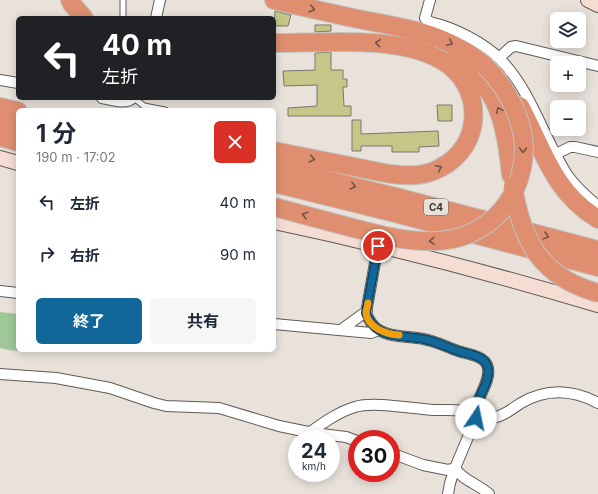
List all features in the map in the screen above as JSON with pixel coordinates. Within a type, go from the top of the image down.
[{"type":"highway","points":[[70,0],[82,16]]},
{"type":"highway","points":[[274,0],[317,11],[413,30],[452,44],[470,54],[492,62],[506,86],[517,100],[545,160],[563,188],[580,207],[598,219]]},
{"type":"highway","points":[[276,43],[364,42],[406,47],[431,52],[450,58],[472,72],[483,83],[494,99],[502,118],[507,137],[515,201],[521,224],[531,246],[549,268],[566,280],[580,287],[598,293]]},
{"type":"highway","points":[[276,151],[402,176],[423,175],[441,168],[450,162],[464,148],[472,129],[474,110],[469,91],[461,77],[449,65],[434,56],[406,47]]},
{"type":"highway","points":[[276,208],[381,235],[410,240],[447,240],[460,237],[482,228],[498,214],[512,197],[520,176],[524,155],[522,134],[514,107],[498,81],[492,62]]},
{"type":"highway","points":[[0,107],[16,111]]},
{"type":"highway","points":[[0,124],[16,128]]},
{"type":"highway","points":[[0,137],[16,141]]},
{"type":"highway","name":"C4","points":[[276,167],[400,198],[598,250]]},
{"type":"highway","name":"C4","points":[[276,183],[403,215],[598,267]]},
{"type":"street","points":[[156,16],[160,0]]},
{"type":"street","points":[[430,0],[425,18],[427,22],[443,26],[460,33],[480,44],[492,62],[518,82],[530,100],[556,154],[569,176],[586,197],[598,206]]},
{"type":"street","points":[[588,0],[598,5]]},
{"type":"street","points":[[492,62],[511,47],[516,46],[598,66]]},
{"type":"street","points":[[0,80],[16,83]]},
{"type":"street","points":[[112,100],[123,102],[131,100]]},
{"type":"street","points":[[556,154],[570,147],[598,152]]},
{"type":"street","points":[[0,158],[16,162]]},
{"type":"street","points":[[276,222],[378,246],[503,278],[598,305]]},
{"type":"street","points":[[378,246],[367,311],[369,321],[379,330],[390,334],[424,339],[479,357],[485,362],[488,369],[487,380],[455,468],[448,494]]},
{"type":"street","points":[[0,290],[16,293]]},
{"type":"street","points":[[342,329],[367,311]]},
{"type":"street","points":[[276,324],[342,329],[371,333],[379,330]]},
{"type":"street","points":[[0,374],[56,378],[110,388],[166,406],[219,408],[296,430]]},
{"type":"street","points":[[313,430],[326,420],[355,407],[372,405],[434,410],[462,409],[475,415],[490,419],[502,415],[527,400],[550,392],[566,392],[590,398],[598,403]]},
{"type":"street","points":[[400,456],[423,465],[448,470],[455,468]]},
{"type":"street","points":[[455,468],[459,474],[484,489],[489,494]]},
{"type":"lane","points":[[123,0],[123,16]]},
{"type":"lane","points":[[136,100],[144,106],[154,108]]},
{"type":"shaded area","points":[[0,312],[16,314],[16,350],[0,348]]},
{"type":"building","points":[[275,11],[291,15],[288,26],[276,26],[276,16],[275,16]]},
{"type":"building","points":[[315,25],[331,25],[331,31],[315,32]]},
{"type":"building","points":[[331,52],[331,70],[343,70],[343,79],[347,79],[347,87],[343,87],[344,106],[351,106],[351,116],[288,116],[288,108],[317,106],[317,85],[284,86],[283,71],[315,70],[315,53]]},
{"type":"building","points":[[437,105],[452,105],[452,121],[438,121]]},
{"type":"building","points":[[352,120],[361,120],[361,134],[438,131],[439,146],[419,147],[419,152],[392,152],[392,146],[361,146],[361,151],[352,151]]},
{"type":"slow traffic","points":[[368,303],[366,313],[369,321],[379,330],[390,334],[399,335]]},
{"type":"route","points":[[378,246],[366,313],[369,321],[379,330],[390,334],[424,339],[443,344],[458,351],[479,357],[485,362],[488,369],[487,380],[474,412],[476,418]]}]
